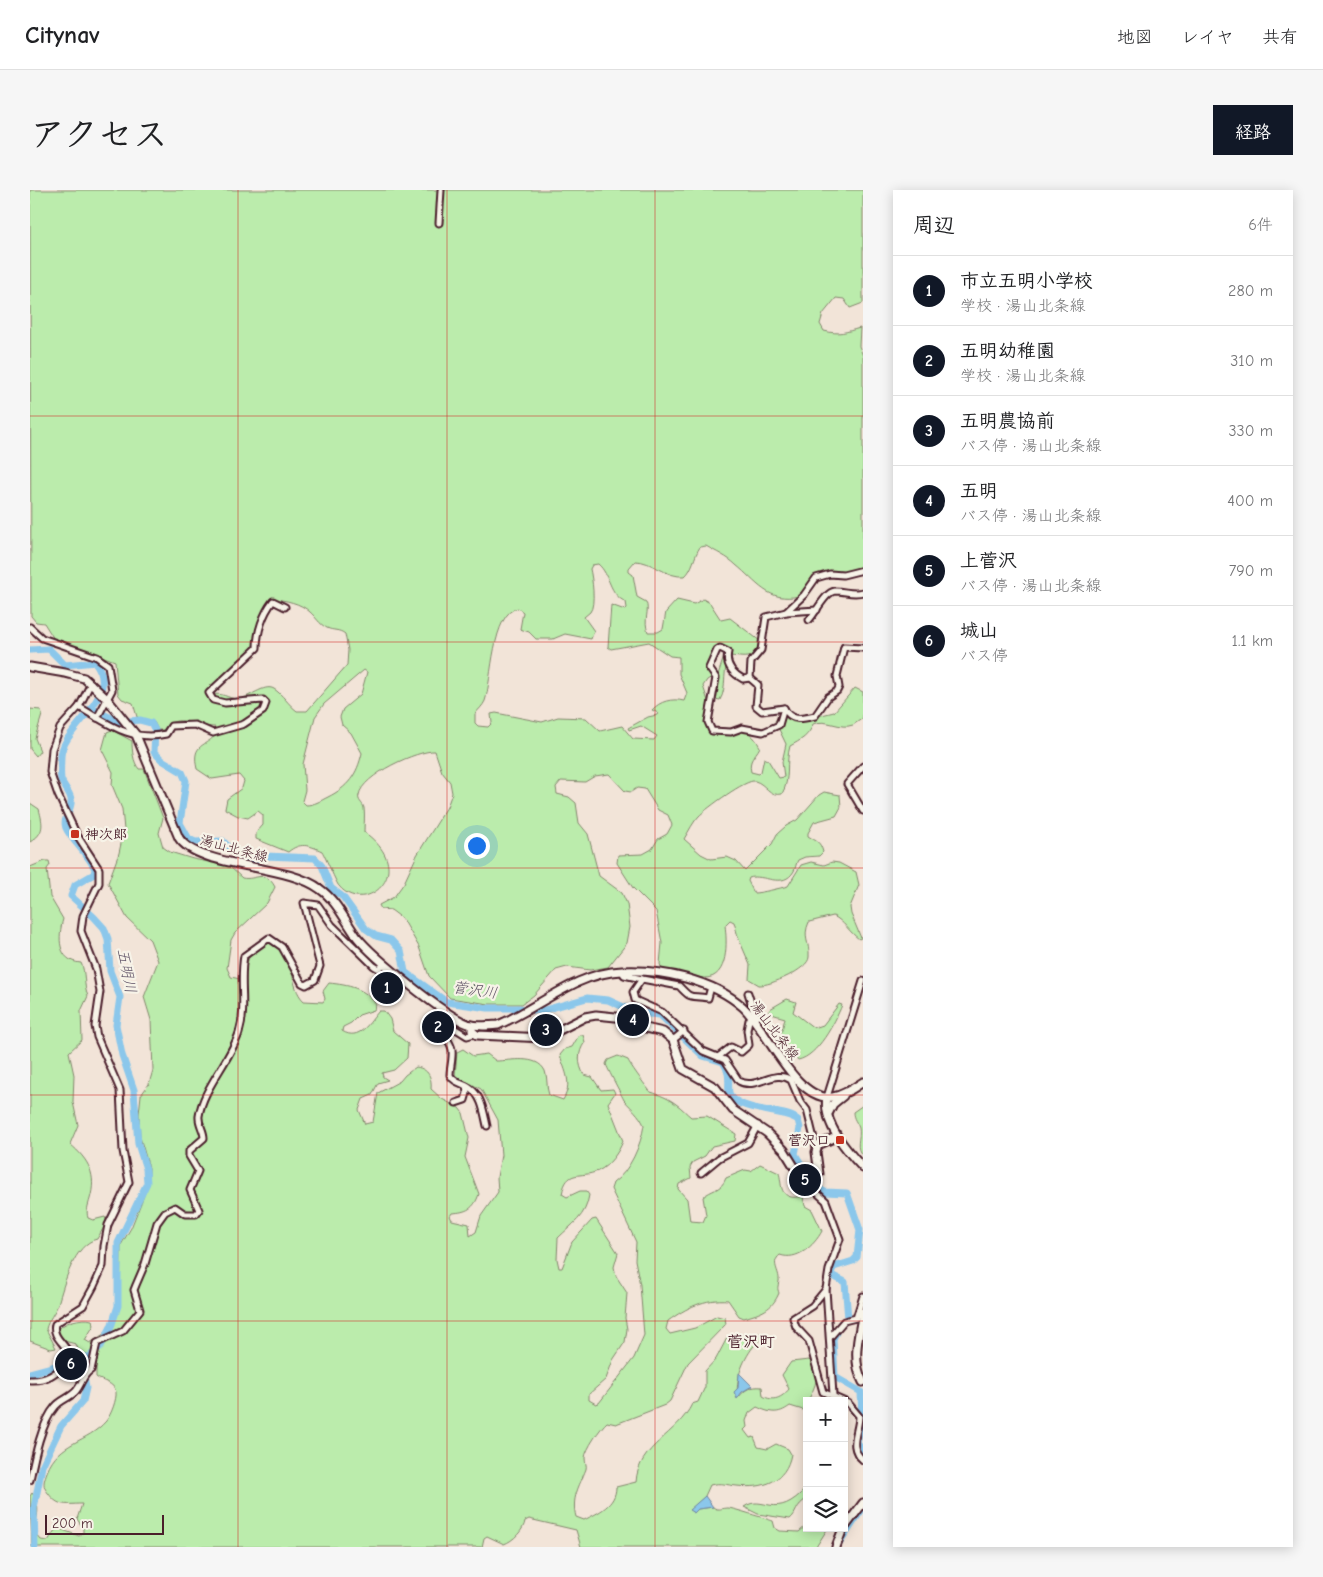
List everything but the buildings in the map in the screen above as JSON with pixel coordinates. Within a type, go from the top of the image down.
[{"type":"main road","name":"湯山北条線","points":[[30,667],[71,674],[93,685],[106,697],[136,735],[179,838],[187,847],[205,854],[311,882],[329,896],[357,937],[384,964],[458,1019],[472,1025],[498,1025],[575,982],[599,974],[622,971],[666,975],[711,987],[737,1002],[753,1018],[801,1084],[815,1094],[827,1097]]},
{"type":"main road","points":[[472,1025],[474,1034],[544,1038],[585,1017],[596,1015],[625,1018],[641,1027],[679,1035],[683,1069],[714,1087],[733,1110],[758,1125],[777,1142],[797,1171],[808,1181],[819,1174],[816,1147],[836,1136]]},
{"type":"main road","points":[[828,1112],[833,1104],[863,1082]]},
{"type":"main road","points":[[846,1093],[827,1097],[828,1112],[836,1136],[863,1168]]},
{"type":"main road","points":[[863,1312],[856,1357],[858,1372],[863,1382]]},
{"type":"main road","points":[[836,1547],[842,1531],[863,1503]]},
{"type":"street","points":[[439,223],[441,190]]},
{"type":"street","points":[[786,612],[804,595],[816,578],[830,574],[843,576],[863,570]]},
{"type":"street","points":[[809,620],[818,610],[826,596],[832,592],[863,592]]},
{"type":"street","points":[[79,707],[98,715],[123,733],[149,738],[166,734],[171,726],[186,724],[214,732],[244,724],[256,717],[265,706],[263,700],[225,703],[213,700],[208,693],[257,648],[257,637],[268,608],[273,601],[285,607]]},
{"type":"street","points":[[750,678],[751,662],[761,650],[766,617],[786,612],[818,610]]},
{"type":"street","points":[[30,627],[42,638],[54,644],[104,660],[108,665],[112,686],[98,715]]},
{"type":"street","points":[[784,708],[787,715],[794,719],[815,716],[828,697],[837,692],[839,687],[837,676],[844,647],[863,648]]},
{"type":"street","points":[[718,649],[728,652],[727,663],[733,671],[743,679],[750,678],[758,685],[756,703],[758,709],[769,712],[784,708],[779,725],[763,732],[742,728],[731,732],[712,732],[708,722],[716,678],[709,668],[718,649]]},
{"type":"street","points":[[30,1380],[42,1380],[53,1376],[70,1361],[70,1352],[55,1334],[55,1324],[83,1306],[94,1286],[104,1266],[104,1246],[108,1225],[129,1182],[123,1151],[120,1090],[97,1037],[95,1026],[100,992],[96,969],[81,931],[83,916],[99,883],[100,874],[97,863],[77,835],[50,772],[52,749],[60,728],[79,707],[93,685]]},
{"type":"street","points":[[863,766],[846,784],[863,812]]},
{"type":"street","points":[[30,1480],[48,1418],[55,1406],[68,1399],[76,1391],[86,1373],[91,1370],[97,1343],[123,1332],[140,1310],[134,1290],[161,1217],[174,1208],[190,1215],[196,1214],[199,1210],[190,1190],[198,1171],[189,1156],[189,1151],[204,1138],[198,1118],[202,1103],[239,1034],[244,1014],[242,968],[244,956],[269,938],[274,940],[290,958],[302,982],[306,985],[315,980],[320,966],[304,903],[311,902],[322,910],[332,925],[374,966],[379,969],[384,964]]},
{"type":"street","points":[[622,971],[624,975],[679,986],[684,994],[690,996],[708,998],[711,987]]},
{"type":"street","points":[[642,979],[633,992],[633,998],[662,1012],[679,1035],[703,1051],[718,1057],[728,1064],[739,1081],[745,1084],[778,1076],[791,1080],[800,1101],[807,1110],[816,1147]]},
{"type":"street","points":[[827,1097],[863,981]]},
{"type":"street","points":[[718,1057],[731,1047],[741,1052],[746,1049],[750,1042],[747,1025],[749,1020],[758,1016],[754,1012],[748,993]]},
{"type":"street","points":[[474,1034],[467,1036],[452,1026],[445,1035],[445,1039],[452,1051],[450,1075],[454,1081],[472,1089],[479,1098],[487,1126]]},
{"type":"street","points":[[456,1103],[465,1100],[467,1097],[465,1085]]},
{"type":"street","points":[[701,1173],[718,1158],[748,1143],[758,1125]]},
{"type":"street","points":[[808,1181],[814,1191],[826,1201],[840,1239],[828,1270],[826,1289],[834,1395]]},
{"type":"street","points":[[826,1289],[812,1306],[792,1318],[796,1327],[809,1341],[821,1388],[826,1394],[834,1395],[848,1403],[859,1416],[859,1448],[863,1460]]},
{"type":"street","points":[[830,1337],[847,1321],[856,1318],[863,1296]]},
{"type":"street","points":[[70,1361],[86,1373]]},
{"type":"green space","points":[[30,190],[863,190],[863,303],[850,308],[844,299],[836,298],[823,314],[820,324],[824,331],[834,333],[860,328],[859,346],[863,356],[863,567],[844,573],[819,574],[813,577],[799,596],[788,597],[779,597],[764,590],[729,560],[706,546],[700,547],[690,570],[685,576],[678,576],[635,561],[629,568],[629,572],[633,575],[637,597],[646,602],[647,605],[646,624],[648,632],[658,632],[663,629],[666,612],[677,600],[694,604],[703,599],[710,603],[721,620],[730,618],[760,641],[754,655],[746,657],[731,656],[726,666],[724,689],[720,700],[715,699],[717,678],[725,653],[722,647],[714,656],[712,677],[703,686],[708,701],[709,729],[739,729],[745,731],[755,739],[760,747],[751,761],[751,772],[759,774],[761,772],[764,758],[768,760],[779,778],[784,777],[782,762],[786,744],[775,721],[781,712],[793,722],[834,712],[855,688],[863,692],[863,718],[848,726],[823,722],[813,724],[807,735],[790,746],[785,788],[782,794],[774,794],[755,781],[744,784],[699,816],[684,839],[701,854],[711,859],[727,857],[736,861],[745,871],[772,844],[777,834],[797,820],[819,795],[824,792],[840,795],[841,807],[836,816],[814,822],[808,833],[808,836],[821,846],[823,852],[819,856],[805,857],[798,860],[794,871],[789,877],[784,879],[755,877],[749,878],[748,881],[754,893],[788,886],[801,865],[811,862],[824,865],[832,862],[839,863],[856,872],[859,885],[850,907],[861,938],[859,939],[833,916],[809,922],[806,936],[809,957],[803,967],[788,976],[764,985],[759,985],[749,979],[750,965],[734,922],[730,920],[725,925],[725,957],[719,972],[705,978],[662,970],[660,964],[662,943],[656,911],[633,888],[617,863],[618,855],[643,854],[652,849],[658,839],[667,834],[672,825],[668,815],[658,810],[645,789],[637,788],[631,792],[625,791],[609,774],[595,776],[585,782],[561,781],[556,787],[557,794],[569,797],[576,803],[579,823],[588,834],[599,876],[622,893],[627,904],[630,927],[627,943],[608,967],[590,970],[567,967],[556,970],[534,995],[522,1004],[489,1004],[450,998],[429,976],[419,947],[403,919],[391,910],[381,909],[379,905],[394,897],[404,883],[417,855],[447,807],[452,793],[450,782],[442,772],[435,751],[404,759],[380,772],[362,787],[359,800],[364,808],[364,832],[380,847],[387,862],[387,875],[382,886],[373,893],[361,896],[350,894],[339,886],[322,851],[313,847],[301,846],[288,852],[256,839],[256,833],[263,825],[263,815],[258,811],[248,818],[238,816],[225,809],[227,799],[242,788],[244,781],[239,775],[212,779],[197,769],[196,754],[201,746],[217,733],[215,727],[181,721],[168,724],[163,730],[158,730],[154,722],[137,717],[133,703],[122,699],[118,694],[115,661],[54,639],[44,623],[36,622],[31,616]],"holes":[[[598,564],[616,594],[626,602],[627,608],[625,610],[611,605],[608,647],[611,649],[649,642],[670,656],[679,657],[679,674],[687,693],[684,701],[671,700],[662,702],[652,710],[658,713],[657,715],[648,717],[628,728],[629,730],[641,726],[657,736],[654,740],[633,739],[622,726],[600,731],[586,718],[558,717],[542,722],[496,713],[491,714],[492,723],[488,727],[478,726],[475,723],[475,714],[485,701],[494,648],[503,621],[509,612],[518,608],[523,612],[520,629],[529,632],[536,639],[553,639],[565,634],[591,639],[594,631],[584,617],[590,612],[593,603],[590,569],[592,565]],[[273,599],[298,604],[310,612],[324,626],[343,632],[348,650],[347,665],[307,711],[297,711],[277,691],[270,688],[237,699],[215,694],[211,695],[208,692],[250,652]],[[364,670],[367,672],[361,694],[343,709],[340,717],[342,725],[351,733],[362,753],[357,768],[351,780],[341,789],[317,802],[306,805],[302,801],[305,790],[303,764],[315,717],[324,704]]]},
{"type":"green space","points":[[30,709],[41,710],[42,715],[35,738],[40,751],[36,756],[30,749]]},
{"type":"green space","points":[[112,730],[132,741],[135,763],[139,769],[144,769],[163,818],[159,833],[163,847],[170,852],[193,859],[229,866],[242,878],[260,876],[268,878],[275,887],[267,903],[235,933],[231,940],[227,968],[231,977],[240,979],[250,954],[265,944],[272,943],[286,957],[296,988],[304,1001],[323,1002],[325,999],[323,991],[329,983],[356,988],[372,999],[376,1005],[374,1010],[359,1015],[351,1023],[343,1027],[342,1031],[348,1034],[359,1032],[368,1025],[379,1011],[384,1011],[390,1019],[393,1031],[408,1044],[407,1058],[394,1070],[382,1073],[383,1077],[388,1080],[378,1083],[372,1095],[363,1099],[359,1110],[365,1124],[373,1122],[378,1093],[400,1081],[416,1067],[427,1072],[431,1081],[431,1089],[442,1099],[459,1108],[463,1113],[469,1138],[465,1157],[479,1194],[475,1203],[469,1209],[452,1213],[450,1216],[452,1220],[469,1224],[470,1236],[476,1232],[481,1216],[498,1192],[497,1177],[501,1155],[498,1120],[481,1089],[455,1076],[457,1052],[463,1049],[473,1056],[487,1054],[496,1061],[530,1060],[536,1062],[545,1071],[549,1095],[563,1100],[568,1083],[560,1055],[565,1049],[572,1047],[579,1035],[583,1035],[585,1042],[579,1058],[582,1071],[584,1075],[592,1077],[601,1090],[613,1089],[615,1093],[608,1103],[623,1141],[619,1150],[606,1166],[598,1171],[571,1177],[564,1186],[562,1194],[567,1197],[580,1191],[586,1191],[589,1195],[582,1215],[558,1238],[557,1259],[559,1268],[562,1268],[572,1242],[592,1220],[596,1219],[618,1253],[614,1267],[616,1276],[627,1293],[625,1342],[613,1360],[606,1379],[589,1394],[589,1400],[596,1404],[599,1403],[634,1358],[644,1335],[640,1285],[635,1260],[636,1242],[611,1189],[613,1183],[625,1172],[634,1157],[644,1125],[638,1115],[624,1100],[607,1067],[608,1060],[618,1056],[628,1060],[651,1092],[673,1102],[691,1117],[707,1116],[736,1134],[735,1141],[712,1146],[705,1156],[693,1162],[690,1167],[691,1178],[679,1184],[678,1189],[687,1199],[690,1221],[703,1222],[706,1215],[703,1197],[706,1194],[719,1188],[726,1178],[745,1170],[751,1171],[760,1164],[779,1173],[784,1193],[793,1197],[803,1197],[805,1206],[812,1210],[822,1231],[810,1247],[799,1254],[793,1256],[780,1255],[777,1258],[779,1293],[776,1299],[761,1312],[744,1318],[739,1316],[728,1300],[720,1300],[704,1302],[689,1308],[668,1321],[666,1329],[670,1334],[695,1328],[717,1316],[725,1318],[726,1324],[688,1363],[670,1401],[665,1405],[616,1424],[607,1422],[604,1425],[586,1454],[586,1469],[576,1493],[574,1504],[576,1517],[584,1520],[610,1504],[616,1487],[636,1482],[638,1470],[651,1449],[678,1424],[692,1404],[698,1402],[705,1387],[705,1371],[716,1359],[728,1336],[763,1333],[765,1336],[753,1347],[743,1365],[737,1391],[738,1398],[746,1390],[755,1387],[762,1387],[763,1396],[770,1399],[783,1395],[789,1389],[782,1375],[791,1362],[809,1360],[814,1365],[816,1371],[815,1385],[809,1397],[803,1397],[803,1410],[790,1406],[782,1411],[774,1412],[757,1407],[749,1413],[746,1421],[747,1427],[744,1430],[750,1438],[754,1437],[758,1447],[767,1449],[776,1444],[788,1449],[791,1454],[788,1464],[779,1477],[764,1485],[747,1487],[720,1484],[710,1485],[705,1496],[696,1505],[697,1509],[728,1508],[757,1516],[773,1521],[775,1528],[780,1531],[799,1532],[803,1528],[803,1532],[825,1532],[816,1547],[581,1547],[576,1530],[529,1519],[525,1521],[523,1528],[517,1535],[507,1543],[504,1544],[487,1536],[484,1538],[482,1547],[32,1547],[30,1496],[32,1493],[38,1506],[33,1530],[41,1540],[48,1541],[55,1530],[60,1529],[79,1536],[83,1533],[83,1528],[77,1519],[82,1504],[62,1504],[54,1500],[44,1486],[45,1479],[52,1462],[59,1454],[99,1428],[106,1421],[116,1399],[116,1392],[113,1386],[96,1377],[96,1362],[84,1363],[78,1359],[79,1352],[76,1344],[64,1341],[57,1332],[63,1325],[72,1321],[92,1320],[94,1325],[85,1340],[90,1343],[113,1328],[120,1306],[121,1245],[131,1228],[149,1183],[149,1168],[140,1137],[139,1114],[141,1095],[149,1084],[153,1070],[151,1020],[144,997],[158,961],[150,940],[127,918],[108,883],[119,853],[124,830],[122,809],[112,785],[113,772],[102,750],[107,732]]},
{"type":"green space","points":[[30,803],[39,809],[42,828],[35,839],[30,842]]},
{"type":"green space","points":[[49,861],[50,865],[47,869],[50,897],[63,919],[60,933],[61,947],[67,958],[81,963],[88,996],[81,1011],[82,1040],[69,1052],[74,1075],[73,1102],[78,1125],[70,1144],[87,1162],[92,1175],[92,1190],[87,1208],[88,1218],[93,1220],[105,1217],[107,1222],[97,1239],[89,1242],[82,1248],[71,1266],[57,1307],[46,1329],[56,1348],[51,1349],[30,1341],[30,867]]},
{"type":"green space","points":[[787,999],[796,1002],[793,1012],[814,1028],[823,1025],[839,1004],[842,1005],[830,1029],[819,1045],[805,1057],[798,1060],[780,1038],[785,1018],[768,1013],[770,1009]]},
{"type":"green space","points":[[863,1105],[863,1156],[858,1146],[859,1128],[854,1119],[853,1112]]},
{"type":"green space","points":[[803,1491],[803,1501],[790,1519],[758,1514],[744,1507],[758,1503],[778,1505],[796,1498]]},
{"type":"water","points":[[739,1373],[752,1386],[742,1392],[737,1399],[734,1392],[738,1388]]},
{"type":"water","points":[[705,1496],[713,1507],[698,1509],[694,1513],[689,1510]]},
{"type":"waterway","name":"五明川","points":[[30,650],[49,649],[65,665],[95,662],[102,675],[102,687],[97,699],[64,745],[61,756],[61,779],[71,799],[65,820],[66,828],[95,869],[94,874],[75,885],[71,896],[104,928],[108,939],[110,971],[120,997],[116,1025],[122,1055],[134,1090],[138,1144],[146,1169],[147,1183],[118,1243],[118,1306],[111,1327],[101,1346],[89,1357],[30,1373]]},
{"type":"waterway","name":"菅沢川","points":[[92,709],[120,722],[140,720],[151,723],[155,730],[154,752],[162,760],[182,772],[186,781],[180,823],[189,839],[195,842],[223,841],[240,857],[250,860],[265,856],[315,858],[322,866],[331,888],[343,897],[366,929],[376,936],[391,940],[401,951],[405,972],[447,1002],[488,1008],[518,1008],[541,1011],[587,998],[608,1000],[637,1013],[660,1015],[703,1056],[723,1062],[728,1072],[729,1092],[736,1101],[754,1108],[784,1114],[798,1120],[800,1128],[795,1154],[809,1177]]},
{"type":"waterway","name":"菅沢川","points":[[816,1187],[825,1192],[847,1193],[860,1230],[857,1257],[853,1261],[834,1267],[831,1272],[833,1276],[845,1282],[848,1319],[838,1328],[833,1339],[835,1377],[861,1392],[862,1420],[857,1442],[863,1450]]},
{"type":"waterway","points":[[35,1547],[34,1508],[42,1466],[61,1426],[83,1401],[86,1388],[81,1359]]},
{"type":"waterway","name":"菅沢川","points":[[839,1544],[863,1508]]},
{"type":"place","name":"神次郎","points":[[75,834]]},
{"type":"place","name":"市立五明小学校","points":[[387,988]]},
{"type":"place","name":"五明","points":[[633,1020]]},
{"type":"place","name":"五明幼稚園","points":[[438,1027]]},
{"type":"place","name":"五明農協前","points":[[546,1030]]},
{"type":"place","name":"菅沢口","points":[[840,1140]]},
{"type":"place","name":"上菅沢","points":[[805,1180]]},
{"type":"place","name":"城山","points":[[71,1364]]},
{"type":"district","name":"菅沢町","points":[[751,1341]]}]
